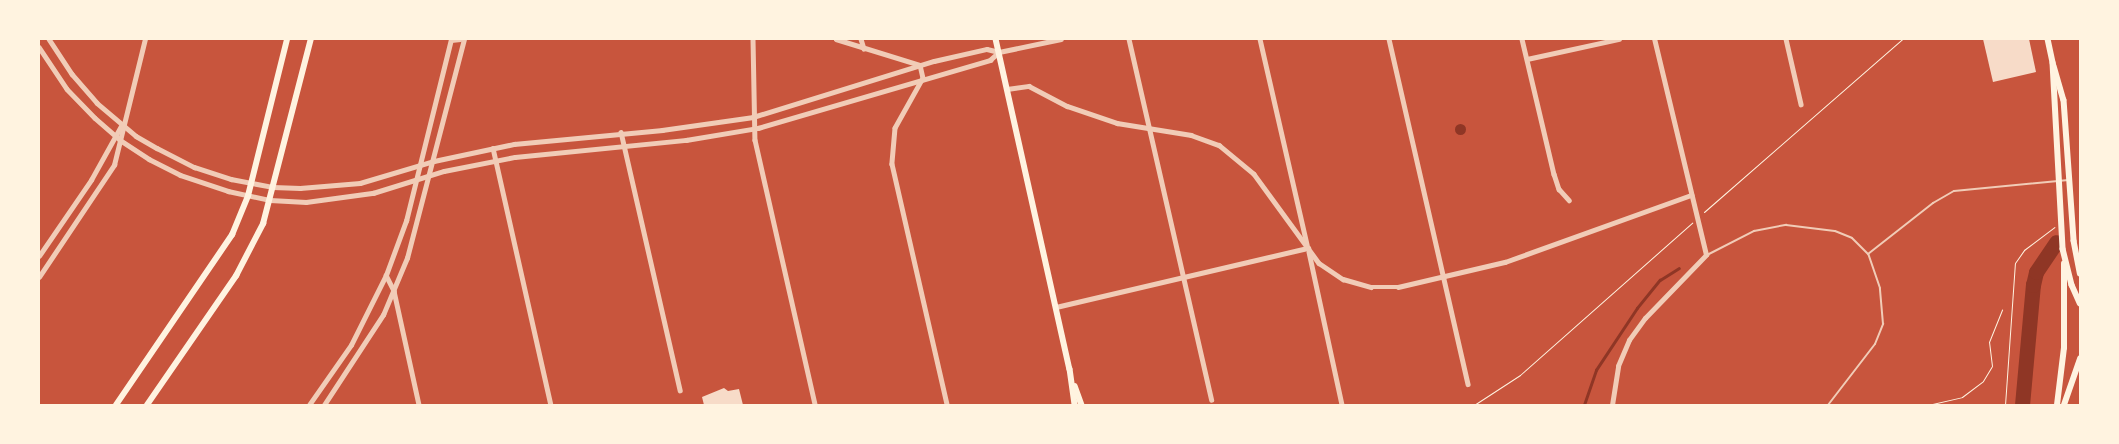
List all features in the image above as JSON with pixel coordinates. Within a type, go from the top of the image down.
[{"type":"main road","points":[[116,405],[220,256],[248,196],[287,39]]},
{"type":"main road","points":[[147,405],[236,276],[263,224],[311,39]]},
{"type":"main road","points":[[996,39],[1070,369],[1075,405]]},
{"type":"main road","points":[[2048,39],[2063,94],[2076,249],[2080,273]]},
{"type":"main road","points":[[2053,63],[2063,249],[2064,348],[2057,405]]},
{"type":"main road","points":[[2063,249],[2072,285],[2080,303]]},
{"type":"main road","points":[[2076,249],[2080,258]]},
{"type":"main road","points":[[2064,405],[2080,359]]},
{"type":"main road","points":[[1070,369],[1082,405]]},
{"type":"street","points":[[48,39],[84,89],[122,125],[157,148],[194,167],[251,183],[273,187],[343,186],[434,161],[493,148],[753,116],[920,65],[987,49],[999,52],[1061,39]]},
{"type":"street","points":[[39,277],[109,176],[120,140],[122,125],[144,39]]},
{"type":"street","points":[[309,405],[351,345],[386,275],[417,180],[451,39],[462,39],[430,176],[410,248],[394,291],[367,342],[324,405]]},
{"type":"street","points":[[753,39],[753,129],[815,405]]},
{"type":"street","points":[[836,39],[920,65]]},
{"type":"street","points":[[861,39],[864,49]]},
{"type":"street","points":[[1129,39],[1212,400]]},
{"type":"street","points":[[1260,39],[1342,405]]},
{"type":"street","points":[[1389,39],[1468,384]]},
{"type":"street","points":[[1522,39],[1554,174],[1559,189],[1570,200]]},
{"type":"street","points":[[1527,60],[1619,39]]},
{"type":"street","points":[[1612,405],[1618,366],[1629,340],[1645,318],[1706,255],[1654,39]]},
{"type":"street","points":[[1786,39],[1801,104]]},
{"type":"street","points":[[39,47],[67,88],[120,140],[180,175],[248,196],[270,200],[338,199],[496,160],[686,140],[753,129],[810,114],[923,78],[990,60],[999,52]]},
{"type":"street","points":[[920,65],[923,78],[895,128],[892,164],[947,405]]},
{"type":"street","points":[[1007,89],[1029,86],[1092,115],[1149,130],[1204,139],[1232,153],[1254,174],[1308,248],[1329,272],[1358,285],[1398,287],[1505,262],[1691,195]]},
{"type":"street","points":[[39,256],[91,180],[114,135],[122,125]]},
{"type":"street","points":[[621,132],[680,390]]},
{"type":"street","points":[[493,148],[552,405]]},
{"type":"street","points":[[1056,307],[1308,248]]},
{"type":"street","points":[[386,275],[394,291],[419,405]]},
{"type":"lane","points":[[1868,254],[1934,203],[1954,191],[2070,180]]},
{"type":"lane","points":[[1706,255],[1746,233],[1786,225],[1835,230],[1852,238],[1868,254],[1880,288],[1883,324],[1875,344],[1828,405]]},
{"type":"path","points":[[1706,210],[1902,39]]},
{"type":"path","points":[[2005,405],[2016,263],[2024,250],[2054,227]]},
{"type":"path","points":[[1474,405],[1520,375],[1686,228]]},
{"type":"path","points":[[1928,405],[1962,397],[1983,381],[1992,366],[1989,342],[2002,310]]},
{"type":"shaded area","points":[[1460,123],[1466,129],[1460,135],[1454,129]]},
{"type":"building","points":[[1983,39],[2029,39],[2036,72],[1993,82]]},
{"type":"building","points":[[724,388],[728,391],[739,389],[743,405],[704,405],[702,397]]},
{"type":"waterway","points":[[2022,405],[2033,285],[2036,272],[2056,242]]},
{"type":"waterway","points":[[1584,405],[1596,370],[1637,308],[1660,280],[1679,268]]}]
